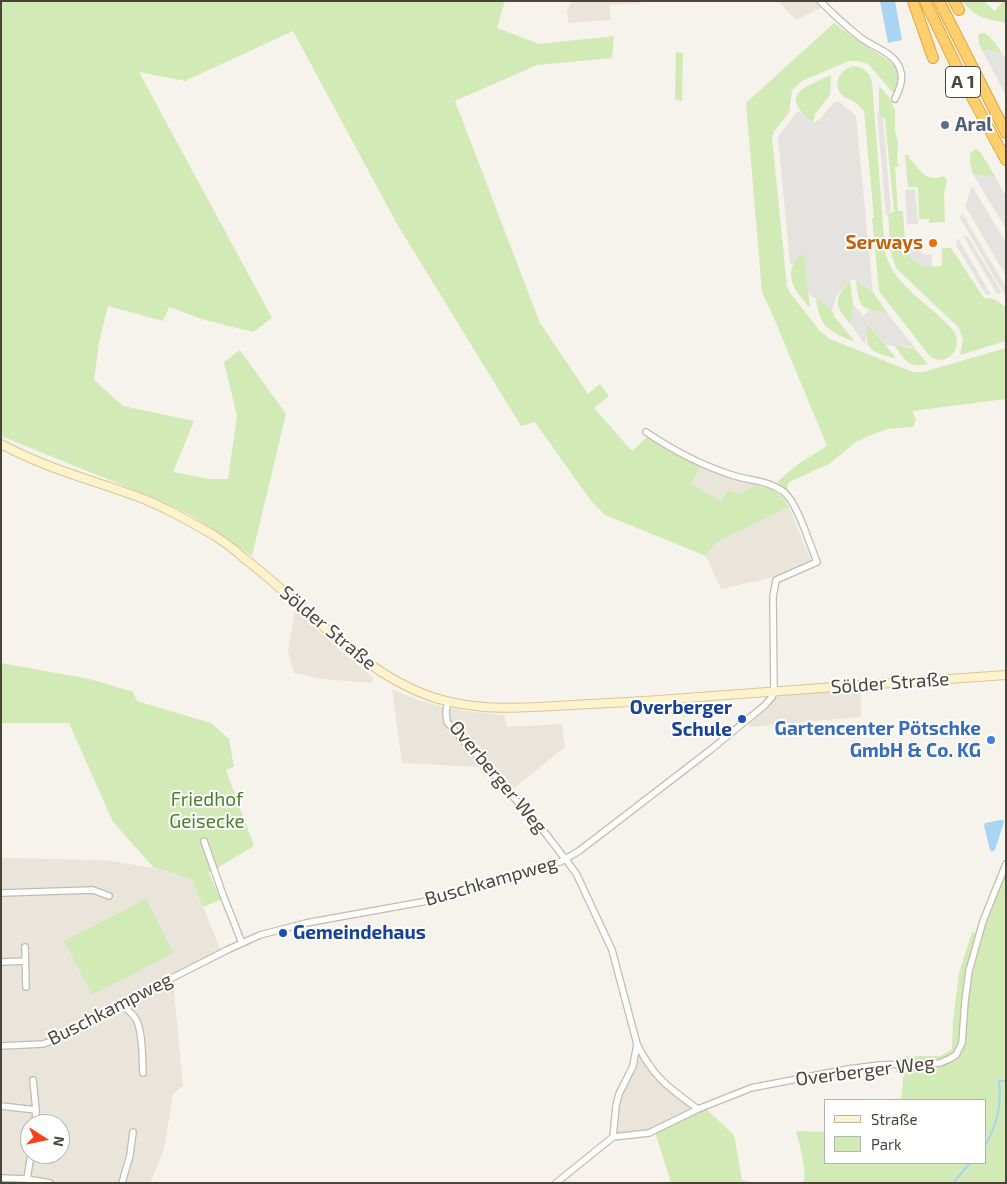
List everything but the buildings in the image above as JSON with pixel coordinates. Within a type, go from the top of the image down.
[{"type":"highway","points":[[913,1],[932,58]]},
{"type":"highway","name":"A 1","points":[[924,1],[967,88],[1006,160]]},
{"type":"highway","name":"A 1","points":[[939,1],[1006,133]]},
{"type":"main road","name":"Sölder Straße","points":[[1,444],[56,469],[135,496],[180,516],[218,538],[263,572],[361,659],[396,681],[432,697],[448,701],[493,708],[526,708],[646,702],[1006,675]]},
{"type":"street","points":[[820,1],[863,40],[893,58],[898,64],[902,77],[895,100]]},
{"type":"street","points":[[646,432],[671,449],[703,464],[736,476],[774,486],[786,494],[795,508],[817,562],[776,580],[773,597],[774,692]]},
{"type":"street","name":"Buschkampweg","points":[[1,1046],[52,1042],[72,1033],[121,1004],[242,943],[281,929],[422,902],[566,860],[709,752],[765,705],[774,692]]},
{"type":"street","name":"Overberger Weg","points":[[448,701],[447,722],[546,834],[576,873],[612,950],[637,1044],[645,1060],[654,1074],[668,1087],[698,1109]]},
{"type":"street","points":[[204,841],[242,943]]},
{"type":"street","name":"Overberger Weg","points":[[637,1044],[633,1066],[619,1094],[613,1137],[649,1133],[698,1109],[751,1088],[848,1069],[880,1065],[940,1063],[950,1060],[962,1043],[969,971],[983,921],[1006,864]]},
{"type":"street","points":[[1,893],[92,890],[109,896]]},
{"type":"street","points":[[24,947],[26,987]]},
{"type":"street","points":[[1,962],[25,961]]},
{"type":"street","points":[[121,1004],[132,1013],[137,1022],[143,1073]]},
{"type":"street","points":[[34,1080],[36,1114]]},
{"type":"street","points":[[1,1106],[36,1110]]},
{"type":"street","points":[[122,1183],[130,1155],[133,1132]]},
{"type":"street","points":[[556,1183],[613,1137]]},
{"type":"street","points":[[27,1179],[29,1164]]},
{"type":"street","points":[[1,1178],[27,1179],[50,1183]]},
{"type":"shaded area","points":[[572,1],[641,1],[641,3],[609,5],[611,20],[568,23],[567,11]]},
{"type":"shaded area","points":[[778,1],[814,1],[821,8],[796,20]]},
{"type":"shaded area","points":[[989,50],[1002,53],[1006,59],[1006,96],[983,52]]},
{"type":"shaded area","points":[[839,102],[856,116],[873,292],[857,280],[850,280],[836,297],[832,310],[808,293],[804,250],[793,264],[790,264],[778,137],[797,112],[800,112],[814,123],[821,118],[833,103]]},
{"type":"shaded area","points":[[877,112],[883,117],[891,211],[886,216]]},
{"type":"shaded area","points":[[973,174],[996,178],[1006,196],[1006,229]]},
{"type":"shaded area","points":[[972,186],[1006,243],[1006,276],[965,206]]},
{"type":"shaded area","points":[[915,189],[918,224],[907,224],[905,190]]},
{"type":"shaded area","points":[[962,213],[1006,287],[1006,297],[960,218]]},
{"type":"shaded area","points":[[962,234],[968,237],[1002,293],[997,294]]},
{"type":"shaded area","points":[[958,238],[991,295],[986,295],[956,245]]},
{"type":"shaded area","points":[[913,246],[925,255],[932,254],[932,267],[924,267],[906,254]]},
{"type":"shaded area","points":[[853,304],[863,316],[870,310],[887,313],[916,349],[885,345],[868,323],[865,345],[851,325]]},
{"type":"shaded area","points":[[700,467],[755,485],[721,501],[691,484]]},
{"type":"shaded area","points":[[789,507],[811,561],[770,578],[721,589],[706,556],[717,542]]},
{"type":"shaded area","points":[[295,610],[374,678],[371,683],[321,679],[294,673],[288,651]]},
{"type":"shaded area","points":[[861,688],[861,717],[749,727],[750,720],[775,695]]},
{"type":"shaded area","points":[[392,689],[420,701],[465,711],[504,715],[507,727],[562,724],[565,747],[513,789],[490,762],[479,767],[402,763]]},
{"type":"shaded area","points":[[1,858],[106,860],[164,870],[192,880],[221,951],[171,975],[183,1086],[173,1094],[164,1150],[150,1183],[1,1183]]},
{"type":"shaded area","points":[[638,1055],[641,1055],[695,1109],[649,1132],[615,1134],[617,1106],[620,1095],[635,1067]]},
{"type":"green space","points":[[1,1],[505,1],[497,28],[539,44],[614,36],[612,58],[537,65],[455,101],[540,323],[588,394],[600,384],[609,396],[594,408],[632,451],[647,437],[700,467],[691,484],[721,501],[728,490],[739,494],[755,485],[775,491],[789,507],[717,542],[706,556],[605,515],[591,501],[535,422],[521,426],[397,224],[293,31],[185,81],[139,72],[272,318],[253,332],[205,320],[169,307],[163,321],[108,306],[99,343],[94,380],[123,406],[194,421],[173,472],[209,479],[228,479],[237,416],[224,362],[240,350],[286,414],[252,556],[194,517],[161,501],[1,436]]},
{"type":"green space","points":[[962,1],[984,1],[995,11],[1003,1],[1006,1],[1006,23],[977,15]]},
{"type":"green space","points":[[834,23],[894,65],[898,71],[898,84],[893,93],[868,64],[849,61],[804,80],[792,91],[789,113],[774,131],[772,138],[787,286],[790,293],[820,331],[830,339],[913,372],[923,372],[1006,348],[1006,399],[912,411],[916,419],[913,427],[888,429],[856,442],[829,464],[789,482],[787,486],[789,492],[777,482],[798,464],[827,446],[762,292],[746,103]]},
{"type":"green space","points":[[985,33],[992,39],[1002,53],[989,50],[983,52],[979,44],[978,35]]},
{"type":"green space","points":[[676,52],[683,53],[682,101],[675,100]]},
{"type":"green space","points":[[853,66],[866,71],[870,75],[872,82],[885,251],[889,264],[905,286],[955,333],[957,340],[954,352],[945,359],[940,360],[928,354],[879,291],[864,111],[855,102],[844,97],[838,90],[837,85],[842,73]]},
{"type":"green space","points":[[831,75],[830,95],[815,114],[813,123],[797,106],[796,99],[798,93],[811,84]]},
{"type":"green space","points":[[879,86],[889,97],[895,110],[895,130],[898,143],[897,162],[899,167],[895,167],[898,211],[903,211],[906,254],[924,267],[942,266],[942,248],[951,248],[984,298],[994,299],[1006,307],[1006,341],[960,355],[963,340],[959,328],[897,269],[894,263],[888,214],[894,211],[885,119],[879,114]]},
{"type":"green space","points":[[976,149],[981,153],[996,178],[973,174],[970,153]]},
{"type":"green space","points":[[907,155],[928,177],[938,178],[944,176],[947,181],[944,193],[945,222],[929,223],[929,219],[919,219],[918,187],[908,187],[905,156]]},
{"type":"green space","points":[[804,250],[810,307],[798,294],[791,278],[793,265]]},
{"type":"green space","points":[[850,280],[853,304],[851,325],[841,312],[838,303],[838,298]]},
{"type":"green space","points":[[856,280],[873,292],[887,313],[871,310],[862,305],[858,296]]},
{"type":"green space","points":[[816,297],[832,310],[835,317],[855,342],[838,335],[826,327],[817,307]]},
{"type":"green space","points":[[867,323],[895,358],[880,354],[871,348],[867,339]]},
{"type":"green space","points":[[894,345],[915,349],[928,364],[911,364],[904,359]]},
{"type":"green space","name":"Friedhof Geisecke","points":[[1,663],[90,679],[133,692],[137,701],[211,723],[229,739],[234,767],[226,770],[254,846],[209,873],[221,900],[203,907],[192,880],[154,868],[113,822],[69,723],[1,723]]},
{"type":"green space","points":[[1006,869],[1006,1183],[803,1183],[804,1165],[796,1131],[824,1132],[824,1164],[987,1164],[987,1099],[901,1099],[904,1072],[896,1072],[897,1065],[941,1064],[957,1055],[970,971],[984,921]]},
{"type":"green space","points":[[146,899],[173,953],[92,995],[64,941]]},
{"type":"green space","points":[[972,932],[978,933],[961,1043],[955,1054],[940,1061],[894,1061],[907,1056],[941,1056],[952,1049],[953,1021],[959,973]]},
{"type":"green space","points":[[705,1108],[734,1135],[742,1180],[756,1183],[671,1183],[655,1132]]},
{"type":"water","points":[[880,1],[895,1],[902,40],[888,43]]},
{"type":"water","points":[[1000,820],[1004,822],[995,850],[992,852],[984,826],[985,823]]},
{"type":"waterway","points":[[987,1142],[998,1114],[999,1081],[1006,1081]]},
{"type":"waterway","points":[[953,1183],[969,1164]]},
{"type":"place","name":"Aral","points":[[945,125]]},
{"type":"place","name":"Serways","points":[[933,243]]},
{"type":"place","name":"Overberger Schule","points":[[742,719]]},
{"type":"place","name":"Gartencenter Pötschke GmbH & Co. KG","points":[[991,740]]},
{"type":"place","name":"Gemeindehaus","points":[[283,933]]}]
